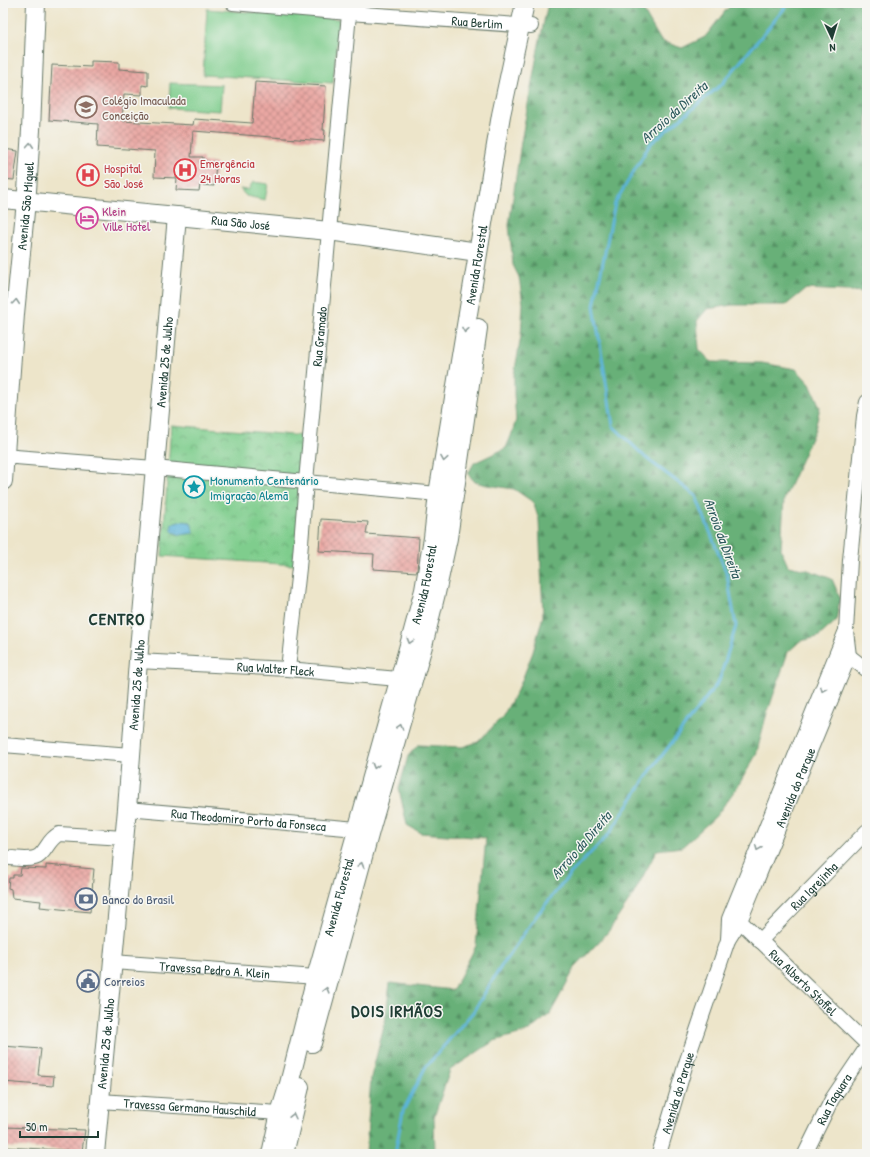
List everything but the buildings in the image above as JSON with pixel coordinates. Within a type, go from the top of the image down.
[{"type":"main road","name":"Avenida São Miguel","points":[[3,481],[15,314],[31,130],[36,3]]},
{"type":"main road","name":"Avenida Florestal","points":[[407,680],[423,646],[448,538],[476,341],[515,102],[526,25],[525,3]]},
{"type":"main road","name":"Avenida Florestal","points":[[284,1154],[333,940],[363,830],[407,680],[433,538],[438,494],[501,115],[526,25],[537,3]]},
{"type":"main road","name":"Rua São José","points":[[3,199],[329,232],[478,252]]},
{"type":"main road","name":"Avenida 25 de Julho","points":[[95,1154],[114,962],[154,468],[177,216]]},
{"type":"main road","name":"Avenida Florestal","points":[[271,1154],[280,1113],[289,1084],[316,977],[333,940]]},
{"type":"street","name":"Rua Berlim","points":[[232,3],[350,8],[526,25]]},
{"type":"street","name":"Rua Gramado","points":[[288,669],[299,568],[350,8]]},
{"type":"street","name":"Avenida do Parque","points":[[659,1154],[686,1063],[728,940],[740,921],[849,656],[846,631],[854,508],[864,416],[867,402]]},
{"type":"street","points":[[4,456],[306,481],[438,494]]},
{"type":"street","name":"Avenida do Parque","points":[[728,940],[729,919],[846,631]]},
{"type":"street","points":[[849,656],[867,670]]},
{"type":"street","name":"Rua Walter Fleck","points":[[138,661],[288,669],[407,680]]},
{"type":"street","points":[[3,745],[131,755]]},
{"type":"street","name":"Rua Theodomiro Porto da Fonseca","points":[[127,809],[363,830]]},
{"type":"street","name":"Rua Igrejinha","points":[[760,941],[867,831]]},
{"type":"street","points":[[3,857],[30,859],[38,857],[41,855],[49,842],[59,834],[124,838]]},
{"type":"street","name":"Rua Alberto Stoffel","points":[[740,921],[867,1044]]},
{"type":"street","name":"Travessa Pedro A. Klein","points":[[114,962],[316,977]]},
{"type":"street","name":"Rua Taquara","points":[[805,1154],[832,1099],[867,1047]]},
{"type":"street","name":"Travessa Germano Hauschild","points":[[100,1101],[280,1113]]},
{"type":"green space","points":[[548,3],[639,3],[661,41],[682,48],[705,37],[733,3],[867,3],[867,292],[806,289],[786,305],[732,305],[707,309],[697,321],[699,349],[711,362],[762,363],[796,369],[810,384],[820,407],[815,429],[784,499],[781,550],[788,566],[808,570],[832,579],[840,598],[836,621],[818,637],[800,641],[788,652],[765,720],[756,755],[738,786],[716,816],[682,847],[657,850],[633,895],[608,932],[576,966],[550,1014],[529,1031],[494,1041],[450,1070],[434,1117],[435,1154],[366,1154],[371,1077],[385,1023],[390,983],[453,990],[476,946],[486,838],[421,833],[407,825],[399,789],[408,756],[418,745],[462,747],[478,742],[503,716],[520,685],[533,652],[543,616],[539,520],[533,502],[514,489],[475,482],[468,474],[474,463],[506,448],[516,420],[514,375],[521,336],[523,304],[519,277],[513,265],[509,225],[521,142]]},
{"type":"green space","points":[[207,9],[339,19],[333,83],[203,75]]},
{"type":"green space","points":[[170,83],[222,85],[220,111],[169,108]]},
{"type":"green space","points":[[253,182],[268,184],[265,200],[246,196],[240,189],[248,190]]},
{"type":"green space","points":[[171,425],[305,436],[295,565],[162,556]]},
{"type":"water","points":[[182,521],[191,522],[194,533],[181,535],[173,532],[171,529],[172,524]]},
{"type":"waterway","name":"Arroio da Direita","points":[[397,1154],[396,1148],[403,1111],[425,1068],[473,1012],[502,965],[537,915],[571,873],[609,834],[651,770],[719,681],[736,626],[727,575],[696,496],[646,458],[613,426],[594,306],[615,203],[650,144],[722,84],[789,3]]},
{"type":"place","name":"Colégio Imaculada Conceição","points":[[86,107]]},
{"type":"place","name":"Emergência 24 Horas","points":[[185,170]]},
{"type":"place","name":"Hospital São José","points":[[88,175]]},
{"type":"place","name":"Klein Ville Hotel","points":[[87,218]]},
{"type":"place","name":"Monumento Centenário Imigração Alemã","points":[[194,487]]},
{"type":"place","name":"Banco do Brasil","points":[[86,899]]},
{"type":"place","name":"Correios","points":[[88,981]]},
{"type":"district","name":"CENTRO","points":[[117,619]]},
{"type":"district","name":"DOIS IRMÃOS","points":[[397,1011]]}]
